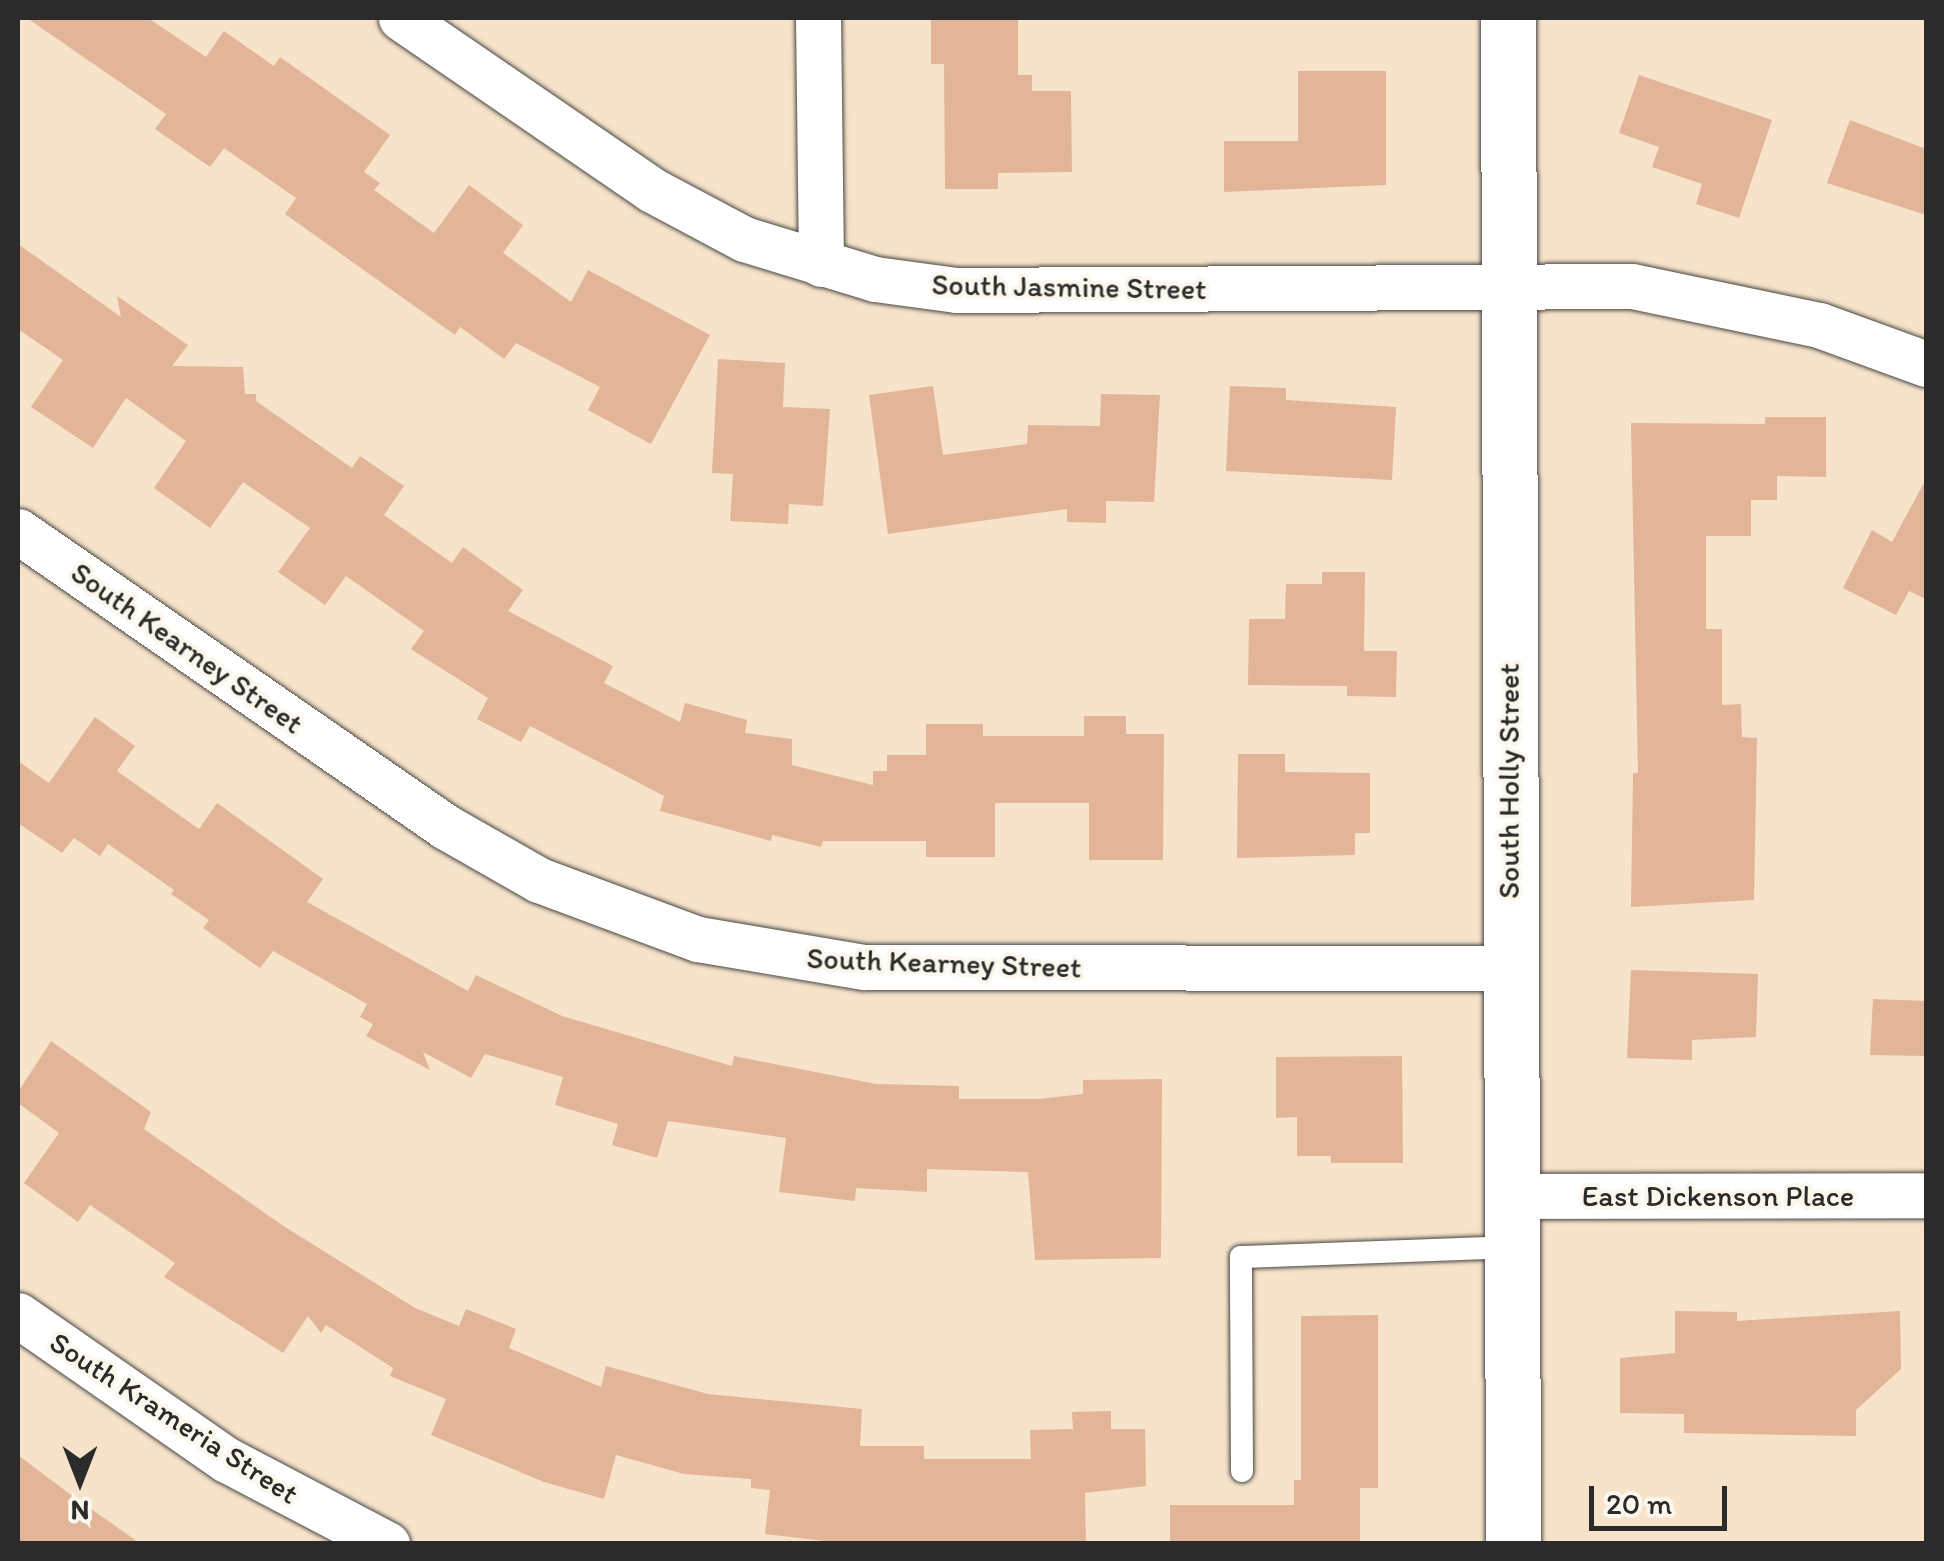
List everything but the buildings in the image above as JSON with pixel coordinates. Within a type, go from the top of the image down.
[{"type":"street","name":"South Jasmine Street","points":[[401,18],[652,190],[744,239],[820,264],[956,290],[1632,286],[1728,301],[1926,364]]},
{"type":"street","points":[[818,18],[820,264]]},
{"type":"street","name":"South Holly Street","points":[[1508,18],[1512,1544]]},
{"type":"street","name":"South Kearney Street","points":[[18,531],[446,827],[539,880],[698,939],[864,968],[1509,968]]},
{"type":"street","name":"East Dickenson Place","points":[[1510,1222],[1926,1195]]},
{"type":"street","name":"South Krameria Street","points":[[18,1314],[227,1460],[387,1544]]},
{"type":"lane","points":[[1242,1471],[1242,1257],[1510,1222]]}]
